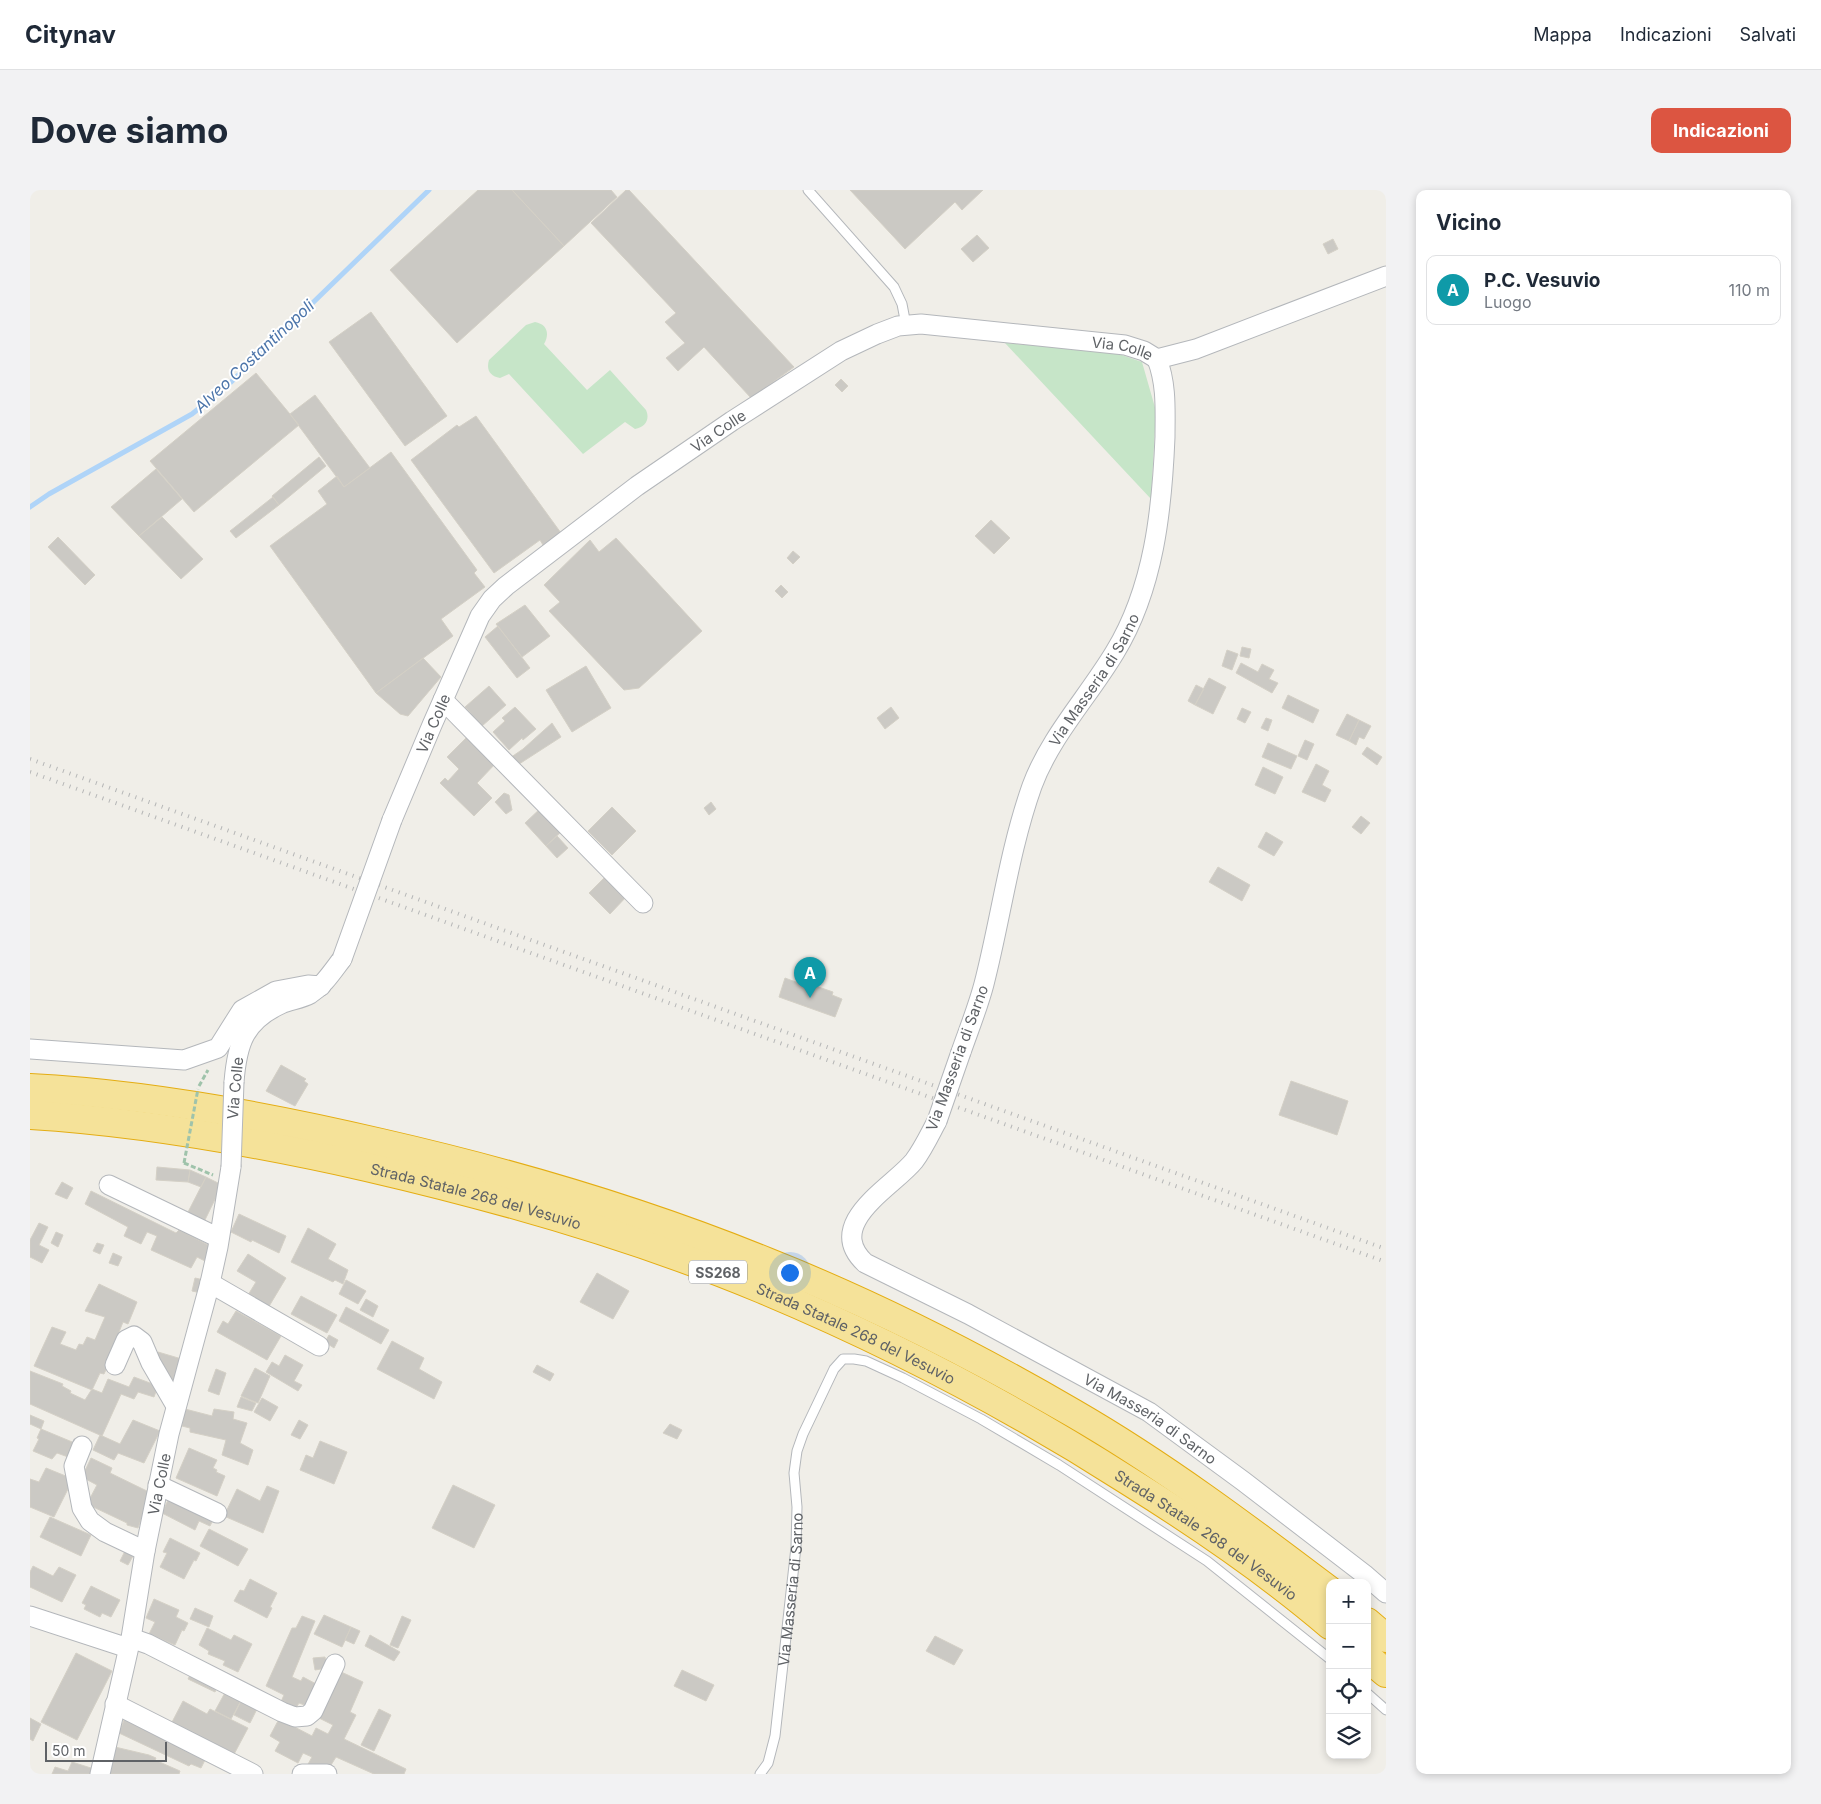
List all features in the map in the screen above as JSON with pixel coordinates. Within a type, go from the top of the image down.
[{"type":"highway","name":"Strada Statale 268 del Vesuvio","points":[[30,1088],[112,1095],[256,1116],[436,1155],[532,1181],[611,1206],[767,1262],[960,1350],[1075,1414],[1186,1486],[1260,1538],[1326,1588]]},
{"type":"highway","name":"Strada Statale 268 del Vesuvio","points":[[30,1115],[178,1130],[323,1157],[418,1179],[528,1208],[601,1231],[758,1287],[821,1314],[947,1374],[1064,1440],[1176,1511],[1244,1559],[1329,1624]]},
{"type":"highway","points":[[1369,1624],[1386,1638]]},
{"type":"highway","points":[[1371,1660],[1386,1673]]},
{"type":"street","name":"Via Colle","points":[[100,1774],[130,1643],[158,1485],[176,1406],[210,1283],[219,1238],[230,1174],[236,1056],[243,1035],[257,1019],[280,1005],[308,995],[322,986],[342,960],[392,820],[480,616],[492,599],[609,506],[732,421],[841,351],[877,334],[906,325],[921,324],[1125,345],[1144,351],[1157,359],[1196,349],[1386,276]]},
{"type":"street","name":"Via Masseria di Sarno","points":[[1157,359],[1162,372],[1165,390],[1164,457],[1153,550],[1144,587],[1135,612],[1115,652],[1059,735],[1033,783],[1017,835],[984,984],[937,1121],[914,1161],[866,1205],[859,1215],[853,1230],[853,1244],[856,1254],[865,1263],[968,1314],[1149,1412],[1243,1481],[1386,1593]]},
{"type":"street","points":[[443,700],[643,903]]},
{"type":"street","points":[[30,1049],[184,1060],[218,1048],[242,1010],[276,991],[308,984],[322,986]]},
{"type":"street","points":[[108,1185],[219,1238]]},
{"type":"street","points":[[210,1283],[319,1346]]},
{"type":"street","points":[[115,1364],[126,1340],[134,1336],[142,1342],[151,1364],[176,1406]]},
{"type":"street","points":[[82,1446],[74,1466],[82,1508],[90,1521],[105,1532],[145,1551]]},
{"type":"street","points":[[158,1485],[217,1513]]},
{"type":"street","points":[[30,1616],[130,1643],[148,1644],[295,1717],[307,1716],[313,1711],[335,1664]]},
{"type":"street","points":[[115,1704],[253,1774]]},
{"type":"street","points":[[302,1774],[327,1774]]},
{"type":"lane","points":[[808,190],[894,287],[902,304],[906,325]]},
{"type":"lane","name":"Via Masseria di Sarno","points":[[760,1774],[768,1762],[775,1736],[796,1547],[797,1507],[794,1472],[797,1451],[802,1434],[834,1369],[843,1359],[866,1361],[903,1378],[982,1419],[1059,1465],[1207,1561],[1326,1656]]},
{"type":"lane","points":[[1371,1697],[1386,1710]]},
{"type":"path","points":[[198,1089],[184,1163],[230,1174]]},
{"type":"green space","points":[[535,322],[545,327],[547,337],[544,344],[587,390],[610,370],[646,410],[648,416],[646,422],[635,429],[625,422],[583,454],[509,374],[500,378],[491,374],[488,367],[489,360],[526,325]]},
{"type":"green space","points":[[1005,343],[1113,352],[1142,362],[1156,411],[1151,499]]},
{"type":"building","points":[[478,190],[512,190],[564,246],[457,343],[390,270]]},
{"type":"building","points":[[512,190],[611,190],[617,197],[564,246]]},
{"type":"building","points":[[626,190],[629,190],[794,367],[751,398],[704,347],[678,371],[666,358],[685,343],[665,322],[676,313],[591,223]]},
{"type":"building","points":[[850,190],[983,190],[962,210],[955,202],[905,249]]},
{"type":"building","points":[[977,235],[989,248],[973,262],[961,249]]},
{"type":"building","points":[[1333,239],[1338,249],[1328,254],[1323,244]]},
{"type":"building","points":[[371,312],[447,416],[405,446],[329,342]]},
{"type":"building","points":[[256,373],[299,425],[194,512],[150,461]]},
{"type":"building","points":[[841,379],[848,386],[842,392],[835,385]]},
{"type":"building","points":[[315,395],[370,468],[344,487],[290,414]]},
{"type":"building","points":[[476,416],[561,533],[543,545],[540,540],[494,573],[411,460],[457,425],[459,427]]},
{"type":"building","points":[[391,452],[477,570],[474,573],[485,587],[441,619],[453,636],[376,693],[270,546],[327,504],[318,491],[337,476],[344,487]]},
{"type":"building","points":[[319,457],[326,466],[279,505],[272,496]]},
{"type":"building","points":[[156,469],[182,499],[139,536],[111,507]]},
{"type":"building","points":[[273,497],[279,505],[236,538],[230,531]]},
{"type":"building","points":[[162,517],[203,559],[181,579],[139,536]]},
{"type":"building","points":[[991,520],[1010,538],[994,554],[975,536]]},
{"type":"building","points":[[58,537],[95,575],[85,585],[48,547]]},
{"type":"building","points":[[616,538],[702,631],[639,688],[624,690],[549,611],[560,602],[544,585],[590,540],[599,552]]},
{"type":"building","points":[[793,551],[800,557],[793,564],[787,558]]},
{"type":"building","points":[[781,585],[788,592],[782,598],[775,591]]},
{"type":"building","points":[[525,605],[550,636],[522,657],[496,624]]},
{"type":"building","points":[[498,626],[530,668],[517,678],[485,637]]},
{"type":"building","points":[[1242,647],[1251,649],[1249,658],[1240,656]]},
{"type":"building","points":[[1227,650],[1238,654],[1232,670],[1222,666]]},
{"type":"building","points":[[423,658],[441,677],[408,716],[400,714],[376,693]]},
{"type":"building","points":[[1241,663],[1258,672],[1262,664],[1274,670],[1269,679],[1278,683],[1272,693],[1236,673]]},
{"type":"building","points":[[586,666],[611,708],[572,732],[546,690]]},
{"type":"building","points":[[1209,678],[1226,687],[1213,714],[1195,705]]},
{"type":"building","points":[[1196,685],[1204,689],[1195,705],[1188,701]]},
{"type":"building","points":[[489,686],[506,705],[482,726],[465,707]]},
{"type":"building","points":[[1288,695],[1319,710],[1313,723],[1282,708]]},
{"type":"building","points":[[515,707],[536,729],[509,750],[493,732],[505,721],[502,718]]},
{"type":"building","points":[[891,707],[899,718],[885,729],[877,718]]},
{"type":"building","points":[[1242,708],[1251,712],[1245,723],[1237,719]]},
{"type":"building","points":[[1347,714],[1359,720],[1349,741],[1336,735]]},
{"type":"building","points":[[1266,718],[1272,720],[1268,731],[1261,728]]},
{"type":"building","points":[[1359,720],[1371,726],[1364,739],[1359,737],[1356,745],[1349,741]]},
{"type":"building","points":[[552,723],[561,737],[513,768],[507,760],[523,749]]},
{"type":"building","points":[[469,735],[497,762],[477,783],[492,798],[474,816],[440,783],[445,778],[448,781],[459,769],[447,757]]},
{"type":"building","points":[[1305,740],[1314,744],[1307,760],[1298,756]]},
{"type":"building","points":[[1268,743],[1297,756],[1291,769],[1262,757]]},
{"type":"building","points":[[1367,747],[1382,757],[1377,765],[1362,754]]},
{"type":"building","points":[[1316,764],[1329,771],[1322,785],[1331,790],[1325,802],[1302,792]]},
{"type":"building","points":[[1263,767],[1283,777],[1275,794],[1255,785]]},
{"type":"building","points":[[504,793],[509,795],[512,810],[506,814],[495,802]]},
{"type":"building","points":[[711,802],[716,809],[709,815],[704,808]]},
{"type":"building","points":[[543,806],[564,829],[546,846],[525,823]]},
{"type":"building","points":[[612,807],[636,831],[612,855],[588,831]]},
{"type":"building","points":[[1361,816],[1370,823],[1361,834],[1352,827]]},
{"type":"building","points":[[1266,832],[1283,842],[1274,856],[1258,847]]},
{"type":"building","points":[[557,836],[568,848],[557,858],[546,846]]},
{"type":"building","points":[[1218,867],[1250,885],[1242,901],[1209,882]]},
{"type":"building","points":[[607,875],[628,895],[610,914],[589,893]]},
{"type":"building","points":[[785,978],[809,987],[810,984],[833,992],[832,995],[842,999],[835,1017],[779,997]]},
{"type":"building","points":[[281,1065],[306,1079],[304,1081],[308,1084],[295,1106],[266,1091]]},
{"type":"building","points":[[1291,1081],[1348,1101],[1337,1135],[1279,1115]]},
{"type":"building","points":[[157,1167],[190,1170],[188,1182],[156,1180]]},
{"type":"building","points":[[190,1170],[206,1177],[201,1187],[188,1182]]},
{"type":"building","points":[[206,1177],[222,1185],[202,1226],[185,1218]]},
{"type":"building","points":[[62,1182],[73,1188],[67,1199],[55,1194]]},
{"type":"building","points":[[91,1191],[176,1233],[179,1230],[212,1247],[205,1261],[197,1257],[191,1268],[151,1250],[157,1236],[147,1232],[141,1244],[124,1236],[128,1227],[85,1204]]},
{"type":"building","points":[[239,1214],[286,1236],[279,1253],[231,1232]]},
{"type":"building","points":[[39,1223],[48,1227],[39,1245],[49,1250],[42,1263],[30,1257],[30,1240]]},
{"type":"building","points":[[308,1228],[336,1244],[328,1259],[348,1270],[343,1284],[335,1280],[333,1282],[291,1262]]},
{"type":"building","points":[[56,1232],[63,1235],[58,1247],[51,1243]]},
{"type":"building","points":[[97,1243],[104,1245],[100,1254],[93,1251]]},
{"type":"building","points":[[113,1253],[122,1257],[118,1266],[109,1263]]},
{"type":"building","points":[[248,1254],[286,1278],[268,1308],[248,1295],[256,1282],[237,1271]]},
{"type":"building","points":[[597,1273],[629,1291],[613,1319],[580,1302]]},
{"type":"building","points":[[195,1278],[204,1280],[201,1293],[192,1291]]},
{"type":"building","points":[[346,1280],[366,1291],[358,1304],[339,1294]]},
{"type":"building","points":[[99,1284],[137,1302],[128,1324],[123,1322],[113,1347],[116,1348],[104,1374],[100,1373],[92,1390],[34,1366],[52,1327],[66,1332],[60,1344],[76,1350],[79,1344],[83,1345],[87,1337],[95,1340],[105,1317],[85,1311]]},
{"type":"building","points":[[301,1296],[337,1315],[327,1333],[291,1314]]},
{"type":"building","points":[[366,1299],[378,1306],[373,1317],[360,1310]]},
{"type":"building","points":[[346,1307],[389,1330],[381,1344],[339,1321]]},
{"type":"building","points":[[236,1311],[281,1336],[267,1360],[217,1332],[223,1321],[228,1324]]},
{"type":"building","points":[[329,1335],[338,1340],[334,1348],[325,1342]]},
{"type":"building","points":[[392,1341],[424,1358],[419,1369],[442,1382],[434,1399],[377,1369]]},
{"type":"building","points":[[158,1352],[185,1360],[178,1388],[159,1367]]},
{"type":"building","points":[[285,1355],[303,1365],[294,1381],[302,1385],[298,1391],[266,1372],[272,1362],[279,1366]]},
{"type":"building","points":[[537,1365],[554,1374],[550,1381],[533,1372]]},
{"type":"building","points":[[255,1368],[270,1376],[258,1403],[241,1396]]},
{"type":"building","points":[[216,1369],[226,1373],[219,1395],[208,1391]]},
{"type":"building","points":[[30,1371],[63,1384],[62,1386],[71,1391],[70,1393],[85,1400],[92,1389],[102,1393],[108,1379],[129,1387],[134,1377],[158,1386],[154,1397],[138,1392],[134,1399],[121,1394],[102,1436],[30,1404]]},
{"type":"building","points":[[241,1397],[256,1403],[252,1411],[237,1407]]},
{"type":"building","points":[[262,1398],[278,1407],[270,1421],[254,1412]]},
{"type":"building","points":[[185,1409],[212,1416],[214,1409],[234,1412],[233,1419],[247,1423],[240,1443],[253,1450],[248,1465],[222,1455],[226,1440],[190,1432],[190,1428],[182,1426]]},
{"type":"building","points":[[30,1415],[44,1421],[41,1429],[30,1424]]},
{"type":"building","points":[[133,1420],[160,1431],[144,1463],[118,1453],[114,1460],[93,1450],[100,1435],[120,1444]]},
{"type":"building","points":[[299,1420],[308,1425],[300,1439],[291,1435]]},
{"type":"building","points":[[670,1424],[682,1430],[677,1439],[663,1433]]},
{"type":"building","points":[[41,1429],[77,1444],[71,1458],[57,1453],[52,1459],[33,1451],[39,1439],[37,1438]]},
{"type":"building","points":[[320,1441],[347,1452],[334,1484],[300,1470],[306,1455],[313,1458]]},
{"type":"building","points":[[189,1448],[217,1460],[213,1468],[217,1470],[216,1472],[225,1476],[217,1496],[176,1478]]},
{"type":"building","points":[[91,1458],[112,1468],[110,1473],[151,1493],[138,1528],[127,1525],[127,1523],[87,1504],[97,1485],[82,1477]]},
{"type":"building","points":[[46,1468],[73,1479],[54,1517],[30,1507],[30,1479],[39,1482]]},
{"type":"building","points":[[453,1485],[495,1505],[474,1548],[432,1528]]},
{"type":"building","points":[[267,1486],[279,1491],[263,1533],[224,1516],[237,1489],[260,1501]]},
{"type":"building","points":[[169,1498],[213,1520],[210,1526],[199,1521],[195,1530],[162,1513]]},
{"type":"building","points":[[50,1517],[91,1535],[81,1556],[40,1537]]},
{"type":"building","points":[[209,1529],[248,1549],[238,1566],[200,1546]]},
{"type":"building","points":[[170,1538],[200,1553],[184,1579],[160,1567],[167,1553],[163,1552]]},
{"type":"building","points":[[125,1551],[133,1556],[128,1565],[120,1561]]},
{"type":"building","points":[[33,1566],[53,1576],[59,1567],[76,1575],[62,1602],[30,1587],[30,1572]]},
{"type":"building","points":[[250,1579],[277,1593],[267,1618],[234,1601],[240,1590],[244,1591]]},
{"type":"building","points":[[91,1586],[120,1600],[111,1617],[102,1613],[100,1617],[84,1609],[86,1605],[82,1603]]},
{"type":"building","points":[[154,1599],[179,1610],[176,1617],[188,1623],[184,1631],[182,1630],[175,1645],[149,1634],[155,1622],[146,1618]]},
{"type":"building","points":[[195,1608],[213,1616],[209,1627],[190,1619]]},
{"type":"building","points":[[324,1615],[351,1627],[342,1647],[314,1634]]},
{"type":"building","points":[[302,1616],[315,1621],[292,1677],[301,1681],[303,1677],[318,1685],[307,1706],[299,1703],[294,1711],[280,1704],[284,1695],[266,1686],[292,1628],[296,1628]]},
{"type":"building","points":[[402,1616],[411,1620],[398,1648],[390,1645]]},
{"type":"building","points":[[351,1627],[360,1631],[354,1644],[345,1640]]},
{"type":"building","points":[[207,1628],[231,1640],[234,1635],[252,1644],[238,1672],[223,1665],[225,1661],[208,1654],[209,1651],[199,1645]]},
{"type":"building","points":[[370,1635],[400,1652],[394,1661],[365,1646]]},
{"type":"building","points":[[935,1636],[963,1650],[954,1665],[926,1651]]},
{"type":"building","points":[[76,1653],[112,1671],[77,1740],[41,1722]]},
{"type":"building","points":[[325,1657],[327,1668],[315,1670],[313,1658]]},
{"type":"building","points":[[682,1670],[714,1685],[706,1701],[674,1686]]},
{"type":"building","points":[[192,1671],[219,1684],[215,1692],[188,1679]]},
{"type":"building","points":[[339,1671],[363,1682],[350,1712],[356,1715],[344,1739],[406,1769],[404,1774],[374,1774],[336,1757],[331,1765],[307,1766],[312,1757],[303,1753],[298,1763],[275,1751],[280,1742],[270,1736],[279,1719],[312,1736],[316,1728],[328,1734],[333,1725],[317,1717]]},
{"type":"building","points":[[227,1689],[243,1697],[231,1719],[215,1711]]},
{"type":"building","points":[[243,1697],[259,1705],[250,1723],[234,1715]]},
{"type":"building","points":[[183,1701],[207,1714],[210,1709],[248,1728],[232,1758],[170,1726]]},
{"type":"building","points":[[379,1709],[391,1715],[374,1751],[361,1745]]},
{"type":"building","points":[[30,1718],[41,1724],[33,1741],[30,1739]]},
{"type":"building","points":[[132,1719],[207,1756],[201,1768],[191,1764],[189,1766],[119,1733],[124,1720]]},
{"type":"building","points":[[115,1747],[149,1755],[156,1758],[155,1760],[180,1771],[179,1774],[110,1774]]},
{"type":"building","points":[[72,1762],[94,1769],[92,1774],[52,1774],[55,1767],[68,1771]]},
{"type":"waterway","name":"Alveo Costantinopoli","points":[[30,507],[49,494],[192,414],[228,385],[429,190]]},
{"type":"railway","points":[[30,759],[1386,1249]]},
{"type":"railway","points":[[30,772],[1386,1262]]},
{"type":"place","name":"P.C. Vesuvio","points":[[810,998]]}]
